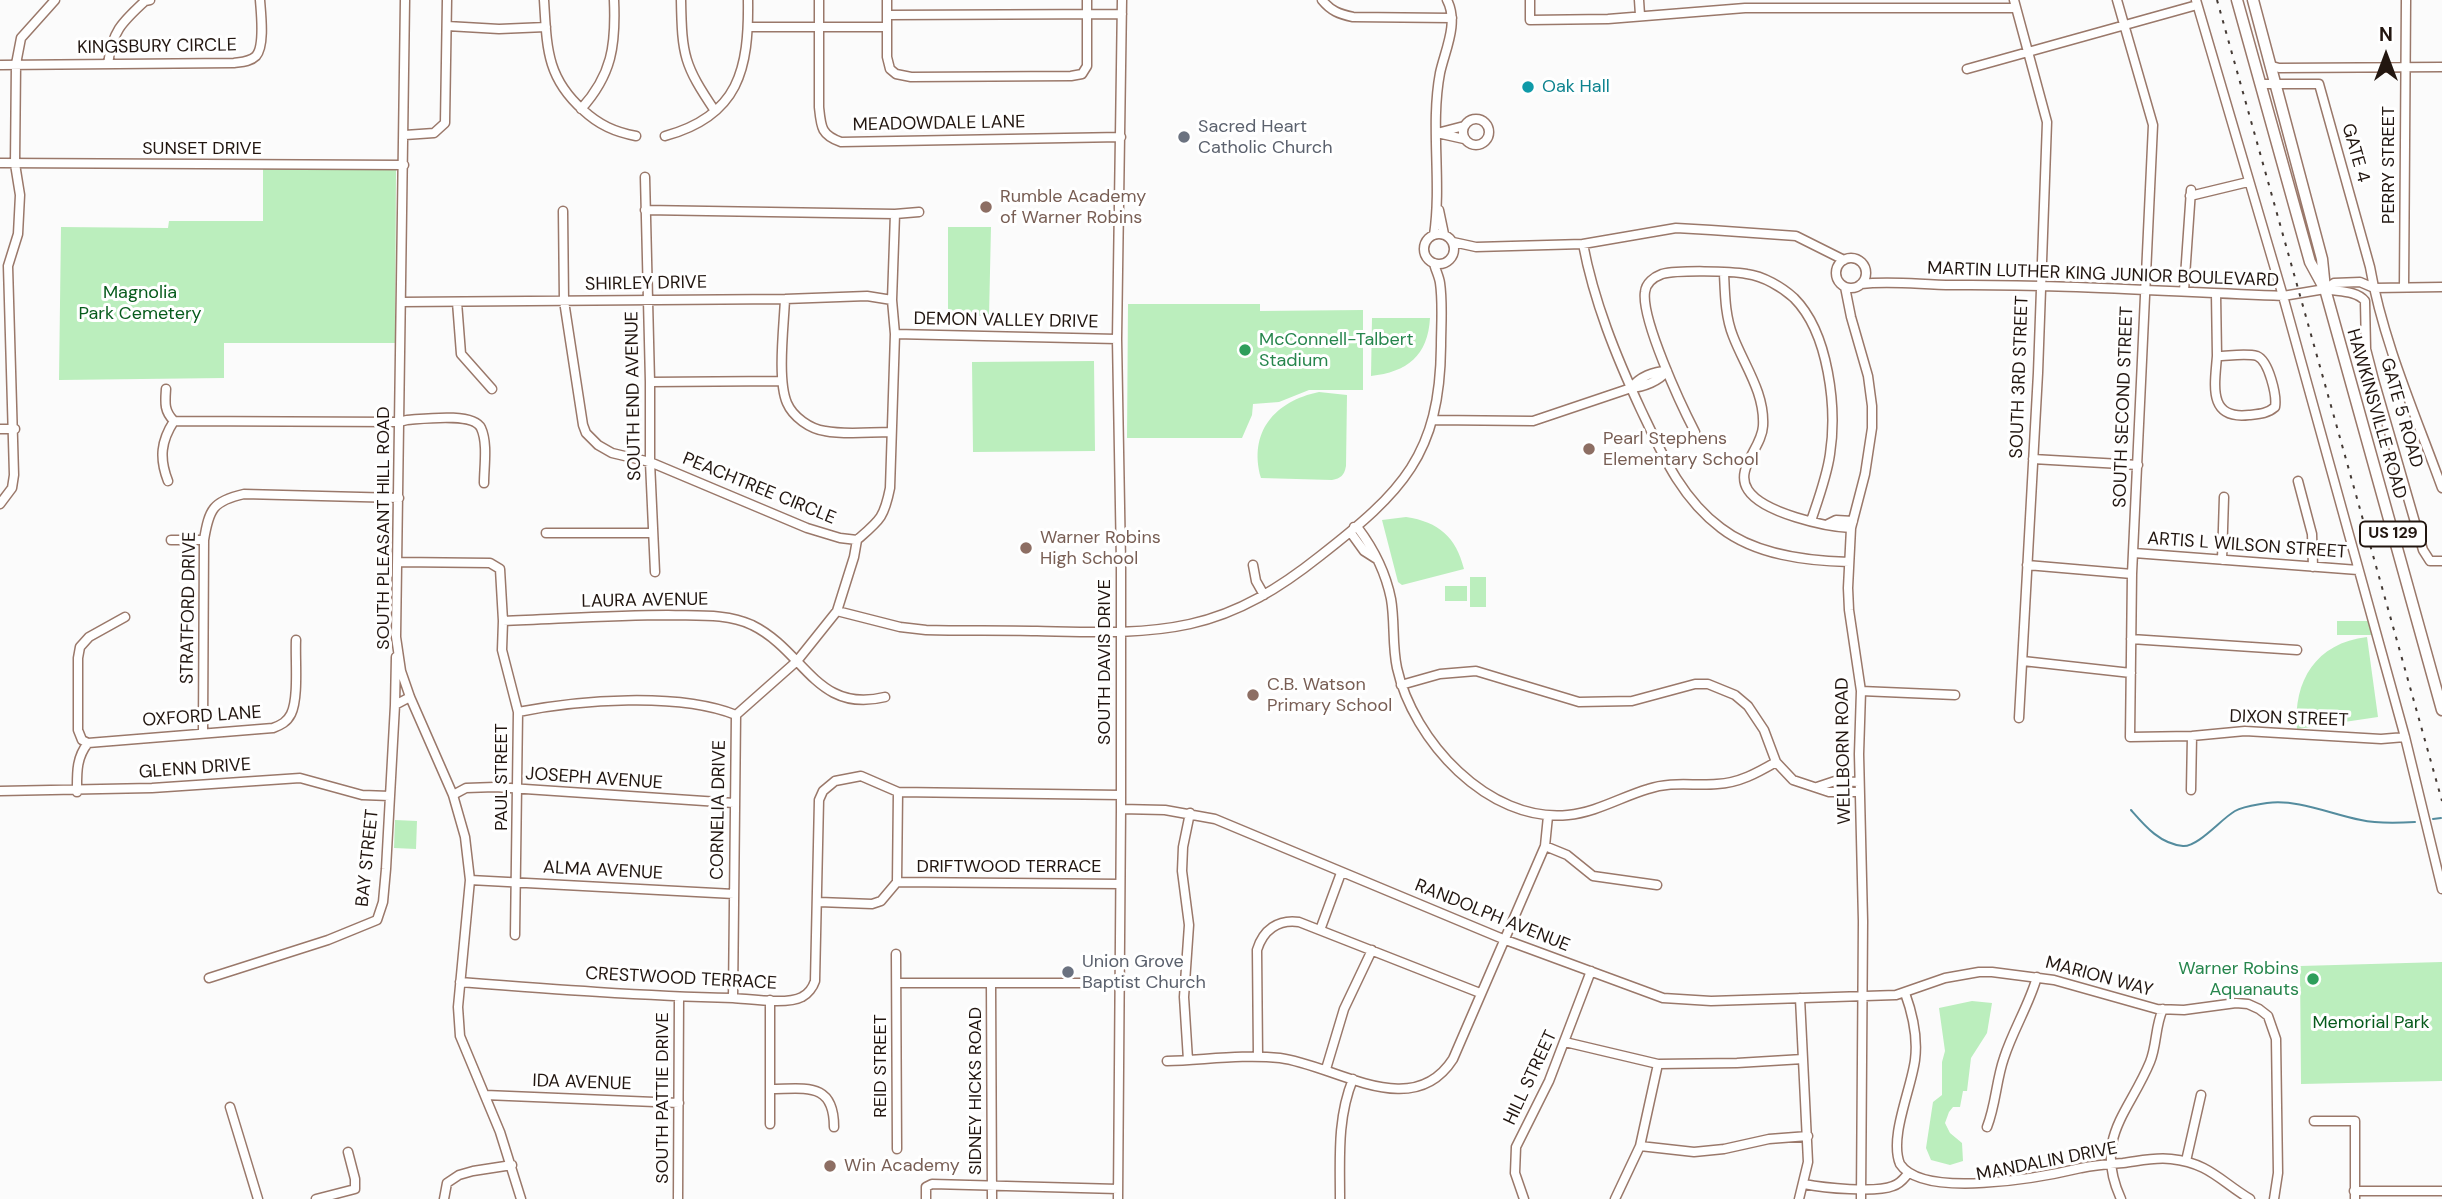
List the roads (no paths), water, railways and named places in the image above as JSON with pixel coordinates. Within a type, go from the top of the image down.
[{"type":"main road","name":"HAWKINSVILLE ROAD","points":[[2237,0],[2310,261],[2325,289]]},
{"type":"main road","name":"HAWKINSVILLE ROAD","points":[[2253,0],[2322,259],[2325,289],[2442,710]]},
{"type":"street","points":[[0,505],[12,488],[15,429],[5,348],[4,266],[18,234],[20,195],[15,164],[16,64],[21,38],[55,0]]},
{"type":"street","points":[[108,64],[111,42],[131,13],[150,0]]},
{"type":"street","name":"KINGSBURY CIRCLE","points":[[0,65],[248,61],[256,56],[260,48],[260,0]]},
{"type":"street","name":"SOUTH PLEASANT HILL ROAD","points":[[405,0],[396,637],[401,671],[410,698],[453,796],[465,837],[470,880],[457,1007],[460,1036],[512,1165],[521,1199]]},
{"type":"street","points":[[405,135],[434,133],[445,124],[447,0]]},
{"type":"street","points":[[544,0],[549,55],[565,93],[601,125],[636,136]]},
{"type":"street","points":[[581,109],[595,94],[611,58],[615,40],[614,0]]},
{"type":"street","points":[[681,0],[681,42],[686,64],[715,111]]},
{"type":"street","points":[[665,136],[693,126],[715,111],[730,94],[746,59],[748,0]]},
{"type":"street","points":[[819,0],[819,27]]},
{"type":"street","points":[[887,0],[888,64],[902,77],[1082,74],[1087,66],[1087,0]]},
{"type":"street","name":"SOUTH DAVIS DRIVE","points":[[1118,1194],[1121,631],[1117,340],[1122,0]]},
{"type":"street","points":[[1322,0],[1329,9],[1353,17],[1452,18]]},
{"type":"street","points":[[1434,234],[1438,204],[1438,90],[1452,18],[1447,0]]},
{"type":"street","points":[[1530,0],[1530,20],[1608,19],[1745,4],[2015,4]]},
{"type":"street","points":[[1639,0],[1640,15]]},
{"type":"street","name":"SOUTH SECOND STREET","points":[[2117,0],[2153,125],[2132,574],[2130,737]]},
{"type":"street","name":"PERRY STREET","points":[[2404,287],[2406,0]]},
{"type":"street","points":[[1967,69],[2196,2],[2283,296],[2405,737],[2442,889]]},
{"type":"street","name":"SOUTH 3RD STREET","points":[[2015,4],[2047,122],[2038,373],[2019,718]]},
{"type":"street","points":[[887,15],[1122,13]]},
{"type":"street","points":[[447,26],[499,29],[546,27]]},
{"type":"street","points":[[749,27],[887,27]]},
{"type":"street","name":"MEADOWDALE LANE","points":[[819,27],[819,107],[821,124],[830,138],[841,142],[1121,137]]},
{"type":"street","points":[[2272,66],[2442,67]]},
{"type":"street","name":"GATE 4","points":[[2261,85],[2319,84],[2374,288]]},
{"type":"street","points":[[1482,120],[1487,124],[1489,135],[1482,145],[1477,146],[1464,139],[1437,133],[1464,126],[1469,121],[1482,120]]},
{"type":"street","points":[[1464,126],[1464,139]]},
{"type":"street","name":"SUNSET DRIVE","points":[[0,163],[404,165]]},
{"type":"street","name":"SOUTH END AVENUE","points":[[645,177],[650,462],[655,572]]},
{"type":"street","points":[[2184,291],[2191,193],[2248,182]]},
{"type":"street","points":[[1438,204],[1444,234],[1453,242],[1476,247],[1583,244],[1676,228],[1796,236],[1805,238],[1844,260],[1858,260],[1866,271],[1854,287],[1836,277],[1837,268],[1844,260]]},
{"type":"street","points":[[645,210],[895,214],[919,212]]},
{"type":"street","name":"PEACHTREE CIRCLE","points":[[563,211],[564,301],[586,433],[598,445],[612,453],[650,462],[807,527],[840,538],[857,540]]},
{"type":"street","points":[[857,540],[886,512],[890,488],[895,334],[892,300],[895,214]]},
{"type":"street","points":[[1440,281],[1434,263],[1427,257],[1424,249],[1427,240],[1434,234],[1444,234]]},
{"type":"street","points":[[1453,242],[1453,255]]},
{"type":"street","points":[[1583,244],[1605,326],[1631,388],[1678,484],[1722,529],[1765,549],[1791,557],[1849,562]]},
{"type":"street","points":[[837,611],[900,627],[926,630],[1121,631],[1170,628],[1204,620],[1228,613],[1264,595],[1289,580],[1354,531],[1409,474],[1433,420],[1441,380],[1440,281],[1445,263],[1453,255],[1476,247]]},
{"type":"street","points":[[1823,250],[1837,268]]},
{"type":"street","points":[[1434,263],[1445,263]]},
{"type":"street","name":"MARTIN LUTHER KING JUNIOR BOULEVARD","points":[[1866,271],[1886,282]]},
{"type":"street","points":[[1695,432],[1667,371],[1645,303],[1647,286],[1653,279],[1670,273],[1748,274],[1765,280],[1794,298],[1807,315],[1819,341],[1830,386],[1830,457],[1811,521]]},
{"type":"street","points":[[1724,273],[1725,297],[1732,334],[1753,381],[1762,410],[1763,428],[1758,447],[1744,475],[1746,488],[1767,505],[1794,516],[1834,527],[1852,525]]},
{"type":"street","name":"MARTIN LUTHER KING JUNIOR BOULEVARD","points":[[1854,287],[1886,282],[2283,296],[2325,289],[2334,283],[2360,282],[2374,288],[2442,287]]},
{"type":"street","name":"WELLBORN ROAD","points":[[1854,287],[1850,310],[1868,376],[1872,406],[1870,447],[1852,525],[1849,562],[1849,610],[1861,691],[1861,1199]]},
{"type":"street","points":[[2374,288],[2442,488]]},
{"type":"street","name":"GATE 5 ROAD","points":[[2325,289],[2353,293],[2365,301],[2366,349],[2423,550],[2430,561],[2442,561]]},
{"type":"street","points":[[2216,294],[2217,403],[2229,415],[2244,416],[2266,412],[2274,407],[2277,398],[2264,362],[2257,356],[2217,356]]},
{"type":"street","name":"SHIRLEY DRIVE","points":[[401,303],[867,296],[892,300]]},
{"type":"street","points":[[785,299],[782,381],[786,402],[797,417],[821,431],[890,432]]},
{"type":"street","points":[[457,302],[461,354],[492,389]]},
{"type":"street","name":"DEMON VALLEY DRIVE","points":[[895,334],[1117,340]]},
{"type":"street","points":[[1433,420],[1533,421],[1640,387],[1662,377],[1667,371]]},
{"type":"street","points":[[650,382],[782,381]]},
{"type":"street","points":[[166,389],[167,414],[174,421],[474,420],[482,431],[484,483]]},
{"type":"street","points":[[168,481],[162,457],[165,435],[174,421]]},
{"type":"street","points":[[0,429],[15,429]]},
{"type":"street","points":[[2033,459],[2138,465]]},
{"type":"street","points":[[2298,481],[2310,521],[2313,567]]},
{"type":"street","name":"STRATFORD DRIVE","points":[[203,732],[205,540],[208,516],[212,509],[228,497],[244,494],[399,498]]},
{"type":"street","points":[[2222,560],[2224,497]]},
{"type":"street","points":[[1354,531],[1371,545],[1391,600],[1393,652],[1401,685],[1416,721],[1438,751],[1458,771],[1499,799],[1549,816],[1589,812],[1650,788],[1732,782],[1748,778],[1776,762]]},
{"type":"street","points":[[546,533],[653,533]]},
{"type":"street","points":[[171,540],[205,540]]},
{"type":"street","name":"CORNELIA DRIVE","points":[[733,998],[736,715],[797,661],[837,611],[857,540]]},
{"type":"street","name":"ARTIS L WILSON STREET","points":[[2134,553],[2358,570]]},
{"type":"street","name":"PAUL STREET","points":[[398,562],[494,563],[500,569],[503,656],[518,712],[515,935]]},
{"type":"street","points":[[1253,565],[1256,581],[1264,595]]},
{"type":"street","points":[[2027,565],[2132,574]]},
{"type":"street","name":"LAURA AVENUE","points":[[503,621],[638,615],[717,616],[753,626],[797,661],[831,694],[854,701],[885,698]]},
{"type":"street","points":[[77,792],[77,764],[80,752],[88,743],[82,740],[78,730],[79,652],[89,637],[125,617]]},
{"type":"street","name":"BAY STREET","points":[[209,978],[328,940],[377,920],[383,902],[395,705],[396,637]]},
{"type":"street","points":[[2131,639],[2297,650]]},
{"type":"street","name":"OXFORD LANE","points":[[88,743],[273,728],[285,722],[293,710],[296,640]]},
{"type":"street","points":[[2023,662],[2131,673]]},
{"type":"street","points":[[1401,685],[1440,674],[1475,671],[1579,702],[1632,701],[1695,684],[1708,684],[1735,695],[1748,706],[1764,730],[1776,762],[1793,780],[1829,792],[1859,792]]},
{"type":"street","points":[[1861,691],[1955,695]]},
{"type":"street","points":[[395,705],[410,698]]},
{"type":"street","points":[[518,712],[566,704],[673,702],[718,708],[736,715]]},
{"type":"street","name":"DIXON STREET","points":[[2130,737],[2192,736],[2245,731],[2381,739],[2405,737]]},
{"type":"street","points":[[2192,736],[2192,790]]},
{"type":"street","name":"CRESTWOOD TERRACE","points":[[460,982],[679,997],[770,1000],[803,997],[815,981],[819,902],[819,800],[823,791],[839,779],[861,776],[898,792],[1121,795]]},
{"type":"street","name":"GLENN DRIVE","points":[[0,791],[77,792],[300,778],[362,795],[390,796]]},
{"type":"street","points":[[1817,787],[1835,781],[1859,782]]},
{"type":"street","name":"JOSEPH AVENUE","points":[[453,796],[466,788],[734,803]]},
{"type":"street","points":[[819,902],[872,904],[881,901],[897,882],[898,792]]},
{"type":"street","name":"RANDOLPH AVENUE","points":[[1121,809],[1165,810],[1215,819],[1503,939],[1633,988],[1682,1001],[1862,996]]},
{"type":"street","points":[[1188,1060],[1184,997],[1189,925],[1182,871],[1183,847],[1190,813]]},
{"type":"street","points":[[1167,1061],[1258,1057],[1299,1061],[1353,1079],[1401,1090],[1425,1084],[1440,1076],[1453,1059],[1545,846],[1549,816]]},
{"type":"street","points":[[1545,846],[1567,855],[1593,876],[1657,885]]},
{"type":"street","points":[[1320,930],[1341,873]]},
{"type":"street","name":"ALMA AVENUE","points":[[470,880],[734,894]]},
{"type":"street","name":"DRIFTWOOD TERRACE","points":[[897,882],[1120,884]]},
{"type":"street","points":[[1258,1057],[1255,964],[1260,940],[1267,931],[1282,922],[1299,922],[1480,993]]},
{"type":"street","points":[[1326,1069],[1344,1009],[1372,950]]},
{"type":"street","name":"REID STREET","points":[[896,954],[897,1149]]},
{"type":"street","name":"HILL STREET","points":[[1524,1199],[1514,1173],[1516,1147],[1536,1110],[1565,1042],[1591,971]]},
{"type":"street","name":"MARION WAY","points":[[1862,996],[1896,995],[1945,978],[1979,972],[2037,977],[2082,986],[2137,1004],[2163,1009],[2184,1010],[2242,1003],[2259,1009],[2271,1021],[2276,1032],[2278,1173],[2274,1199]]},
{"type":"street","points":[[1987,1127],[1994,1110],[2003,1059],[2031,997],[2037,977]]},
{"type":"street","points":[[897,982],[1120,982]]},
{"type":"street","name":"SIDNEY HICKS ROAD","points":[[991,982],[992,1199]]},
{"type":"street","points":[[1905,993],[1913,1019],[1916,1047],[1897,1141],[1899,1163],[1906,1177],[1923,1188]]},
{"type":"street","name":"SOUTH PATTIE DRIVE","points":[[678,1199],[679,997]]},
{"type":"street","points":[[1799,1199],[1808,1162],[1800,998]]},
{"type":"street","points":[[770,1000],[770,1124]]},
{"type":"street","points":[[2121,1199],[2114,1181],[2111,1146],[2116,1127],[2151,1060],[2163,1009]]},
{"type":"street","points":[[1565,1042],[1658,1064],[1803,1059]]},
{"type":"street","points":[[1615,1199],[1640,1146],[1658,1064]]},
{"type":"street","points":[[1340,1199],[1341,1127],[1344,1103],[1353,1079]]},
{"type":"street","points":[[770,1090],[808,1089],[821,1093],[832,1105],[834,1127]]},
{"type":"street","name":"IDA AVENUE","points":[[485,1095],[678,1103]]},
{"type":"street","points":[[2186,1161],[2201,1095]]},
{"type":"street","points":[[230,1107],[258,1199]]},
{"type":"street","points":[[2314,1121],[2355,1121],[2355,1195],[2442,1191]]},
{"type":"street","points":[[1640,1146],[1694,1152],[1724,1149],[1769,1139],[1808,1136]]},
{"type":"street","points":[[316,1199],[355,1189],[348,1152]]},
{"type":"street","name":"MANDALIN DRIVE","points":[[1987,1192],[2091,1166],[2153,1158],[2186,1161],[2211,1171],[2250,1199]]},
{"type":"street","points":[[444,1199],[447,1183],[459,1175],[512,1165]]},
{"type":"street","points":[[1804,1184],[1829,1188],[1891,1188],[1906,1177]]},
{"type":"street","points":[[926,1199],[926,1188],[932,1184],[1118,1194]]},
{"type":"waterway","points":[[2131,810],[2160,838],[2183,846],[2195,842],[2235,811],[2267,803],[2303,805],[2374,822],[2415,822]]},
{"type":"waterway","points":[[2433,819],[2441,818]]},
{"type":"railway","points":[[2217,0],[2442,801]]},
{"type":"place","name":"Oak Hall","points":[[1528,87]]},
{"type":"place","name":"Sacred Heart Catholic Church","points":[[1184,137]]},
{"type":"place","name":"Rumble Academy of Warner Robins","points":[[986,207]]},
{"type":"place","name":"McConnell-Talbert Stadium","points":[[1245,350]]},
{"type":"place","name":"Pearl Stephens Elementary School","points":[[1589,449]]},
{"type":"place","name":"Warner Robins High School","points":[[1026,548]]},
{"type":"place","name":"C.B. Watson Primary School","points":[[1253,695]]},
{"type":"place","name":"Union Grove Baptist Church","points":[[1068,972]]},
{"type":"place","name":"Warner Robins Aquanauts","points":[[2313,979]]},
{"type":"place","name":"Win Academy","points":[[830,1166]]},
{"type":"park label","name":"Magnolia Park Cemetery","points":[[140,303]]},
{"type":"park label","name":"Memorial Park","points":[[2371,1023]]}]
